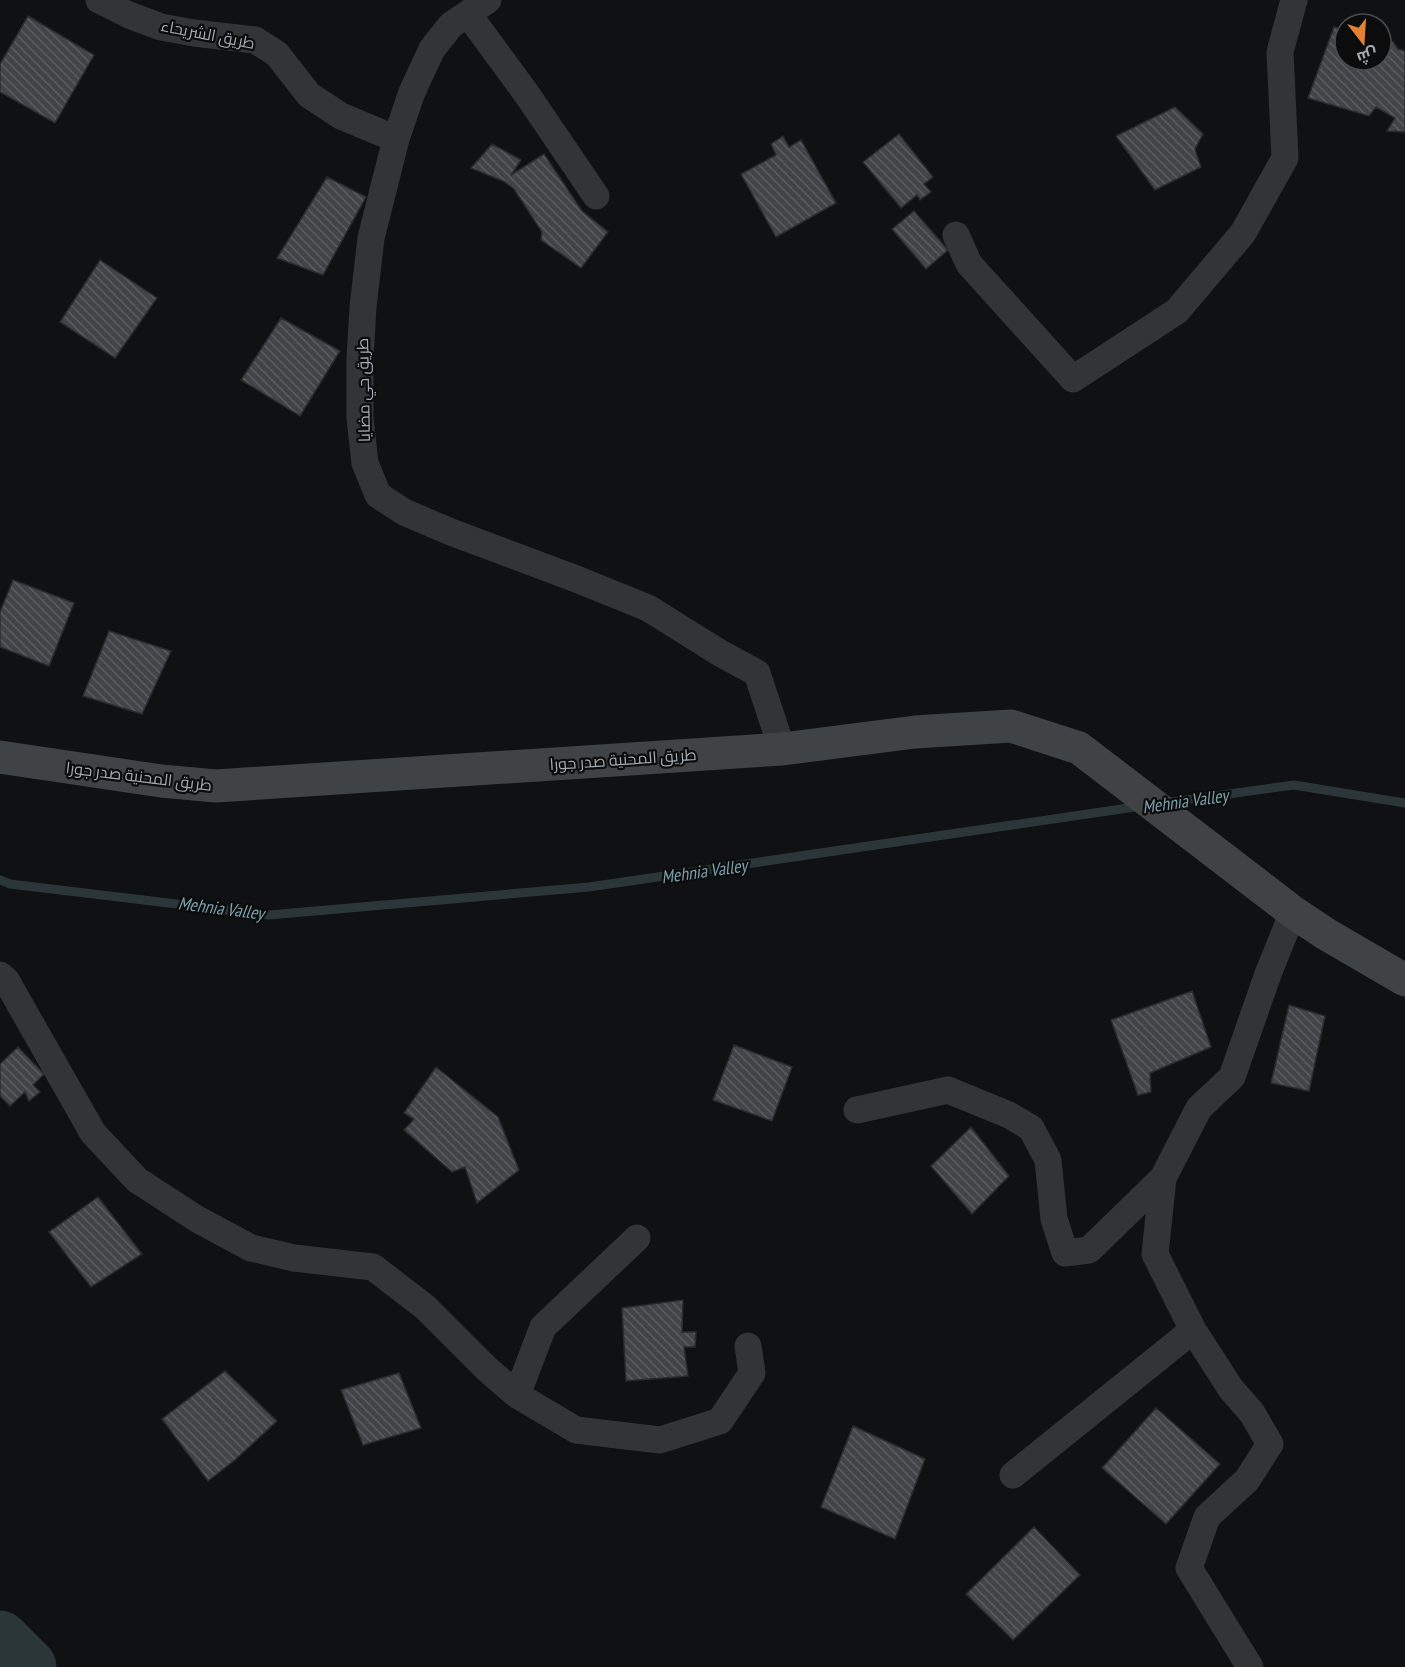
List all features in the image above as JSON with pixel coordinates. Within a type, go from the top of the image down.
[{"type":"main road","name":"طريق المحنية صدر جورا","points":[[0,757],[161,781],[216,786],[782,749],[915,732],[1011,726],[1079,748],[1293,912],[1405,980]]},
{"type":"street","name":"طريق الشريحاء","points":[[99,0],[161,27],[255,40],[277,54],[309,95],[341,116],[396,139]]},
{"type":"street","points":[[956,235],[969,264],[1072,379],[1177,311],[1243,233],[1285,158],[1280,52],[1294,0]]},
{"type":"street","name":"طريق حي مضايا","points":[[478,7],[451,25],[432,50],[412,92],[396,139],[371,238],[363,307],[360,419],[365,463],[378,495],[404,512],[451,532],[579,579],[648,608],[757,673],[782,749]]},
{"type":"street","points":[[478,7],[526,93],[596,196]]},
{"type":"street","points":[[857,1110],[948,1090],[1009,1115],[1031,1128],[1048,1160],[1054,1219],[1065,1253],[1089,1250],[1163,1178],[1198,1108],[1232,1077],[1268,974],[1293,912]]},
{"type":"street","points":[[0,975],[6,980],[93,1133],[136,1180],[197,1219],[251,1248],[294,1258],[373,1267],[425,1307],[487,1369],[517,1395],[576,1430],[660,1440],[720,1421],[752,1373],[748,1346]]},
{"type":"street","points":[[1163,1178],[1155,1254],[1193,1330],[1231,1389],[1252,1413],[1270,1444],[1247,1480],[1207,1517],[1189,1568],[1250,1667]]},
{"type":"street","points":[[517,1395],[543,1327],[637,1238]]},
{"type":"street","points":[[1013,1475],[1193,1330]]},
{"type":"building","points":[[28,16],[94,55],[55,123],[0,92],[0,64]]},
{"type":"building","points":[[1333,30],[1333,72],[1393,72],[1393,42],[1398,49],[1405,51],[1405,132],[1387,131],[1395,118],[1376,107],[1369,116],[1308,98]]},
{"type":"building","points":[[1175,107],[1203,134],[1195,149],[1201,167],[1155,190],[1116,136]]},
{"type":"building","points":[[899,134],[933,177],[924,184],[931,192],[920,200],[917,195],[901,208],[863,162]]},
{"type":"building","points":[[783,136],[789,147],[801,140],[836,203],[776,237],[741,174],[776,155],[771,144]]},
{"type":"building","points":[[492,144],[521,160],[511,175],[544,154],[582,211],[608,232],[581,268],[541,240],[542,232],[514,189],[505,182],[471,168]]},
{"type":"building","points":[[327,177],[366,197],[323,275],[277,258]]},
{"type":"building","points":[[914,211],[948,250],[926,269],[892,229]]},
{"type":"building","points":[[100,260],[157,298],[115,358],[60,322]]},
{"type":"building","points":[[281,318],[340,351],[300,416],[241,380]]},
{"type":"building","points":[[13,580],[74,603],[49,666],[0,647],[0,612]]},
{"type":"building","points":[[109,631],[171,651],[142,714],[83,696]]},
{"type":"building","points":[[1192,991],[1211,1047],[1150,1073],[1151,1092],[1138,1095],[1111,1020]]},
{"type":"building","points":[[1289,1005],[1325,1016],[1309,1091],[1271,1083]]},
{"type":"building","points":[[734,1045],[792,1067],[772,1121],[713,1100]]},
{"type":"building","points":[[18,1047],[44,1074],[33,1085],[40,1092],[29,1101],[25,1092],[10,1106],[0,1096],[0,1064]]},
{"type":"building","points":[[436,1067],[498,1117],[519,1170],[477,1203],[465,1167],[452,1172],[404,1130],[414,1119],[404,1113]]},
{"type":"building","points":[[971,1127],[1009,1176],[972,1214],[931,1166]]},
{"type":"building","points":[[98,1197],[142,1254],[91,1287],[49,1232]]},
{"type":"building","points":[[683,1300],[682,1332],[696,1332],[695,1347],[684,1347],[688,1376],[626,1381],[622,1308]]},
{"type":"building","points":[[225,1371],[277,1421],[235,1460],[208,1481],[162,1419]]},
{"type":"building","points":[[399,1373],[421,1428],[363,1445],[341,1390]]},
{"type":"building","points":[[1156,1408],[1220,1464],[1166,1524],[1102,1468]]},
{"type":"building","points":[[853,1426],[925,1459],[895,1539],[821,1507]]},
{"type":"building","points":[[1034,1527],[1080,1575],[1013,1640],[966,1594]]},
{"type":"waterway","name":"Mehnia Valley","points":[[1164,803],[1294,785],[1405,803]]},
{"type":"waterway","name":"Mehnia Valley","points":[[0,880],[10,884],[269,915],[589,887],[1142,806]]},
{"type":"waterway","points":[[0,1639],[28,1667]]}]
